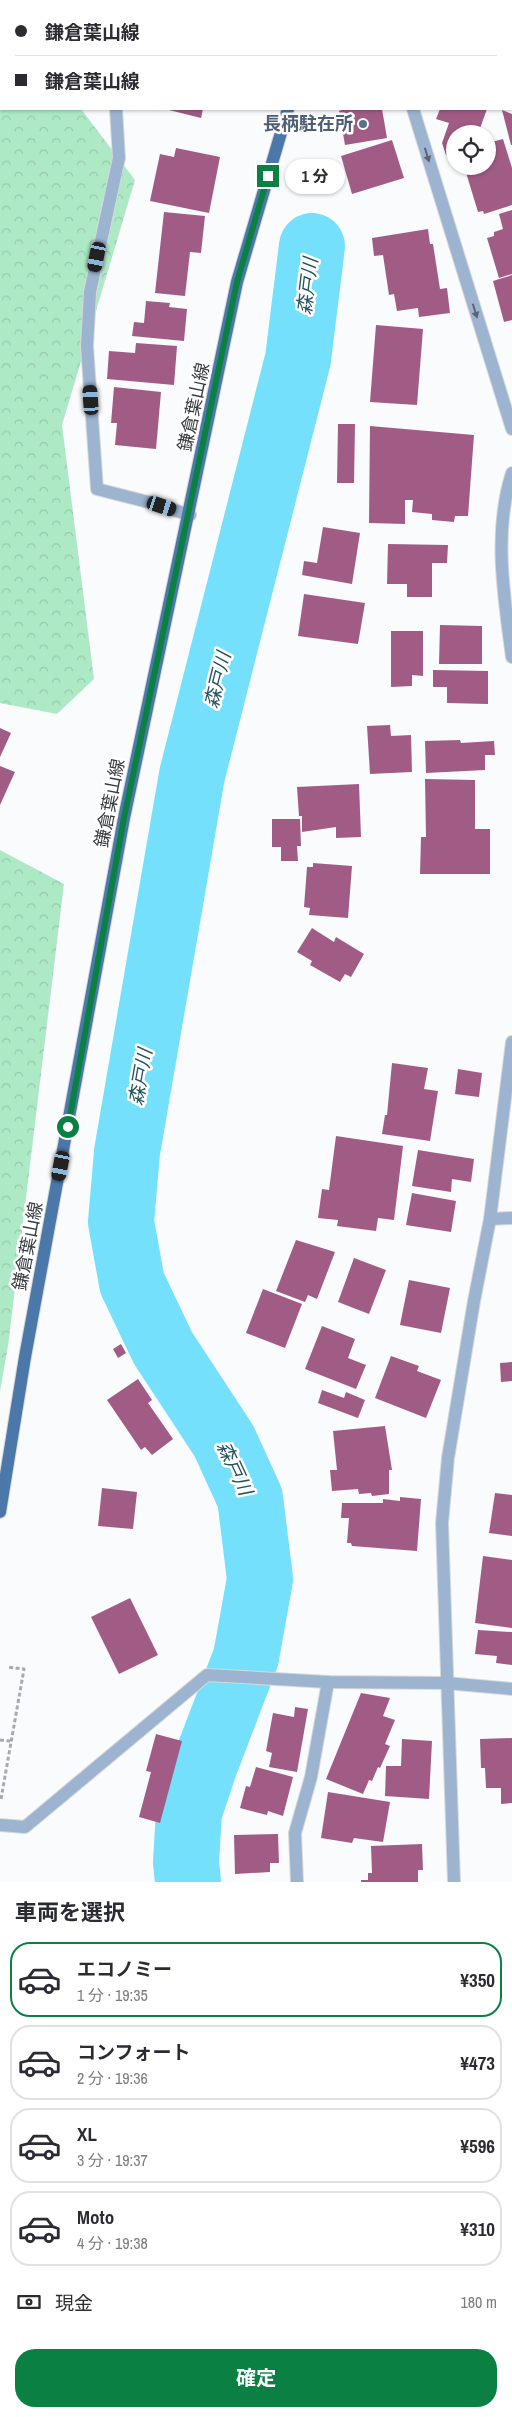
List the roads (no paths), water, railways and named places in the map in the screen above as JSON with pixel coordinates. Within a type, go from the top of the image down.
[{"type":"main road","name":"鎌倉葉山線","points":[[0,1512],[25,1357],[124,818],[190,515],[237,282],[288,110]]},
{"type":"street","points":[[116,110],[119,158],[90,292],[87,346],[97,489],[190,515]]},
{"type":"street","points":[[413,110],[512,429]]},
{"type":"street","points":[[512,473],[505,496],[500,540],[512,657]]},
{"type":"street","points":[[454,1882],[442,1523],[448,1458],[474,1300],[490,1219],[512,1042]]},
{"type":"street","points":[[490,1219],[512,1218]]},
{"type":"street","points":[[0,1825],[25,1827],[207,1675],[328,1682],[446,1682],[512,1689]]},
{"type":"street","points":[[298,1882],[295,1833],[312,1777],[328,1682]]},
{"type":"waterway","name":"森戸川","points":[[188,1882],[186,1862],[189,1812],[246,1657],[260,1579],[250,1498],[224,1441],[163,1348],[132,1283],[121,1222],[127,1152],[192,775],[298,359],[312,246]]},
{"type":"place","name":"長柄駐在所","points":[[363,124]]}]
